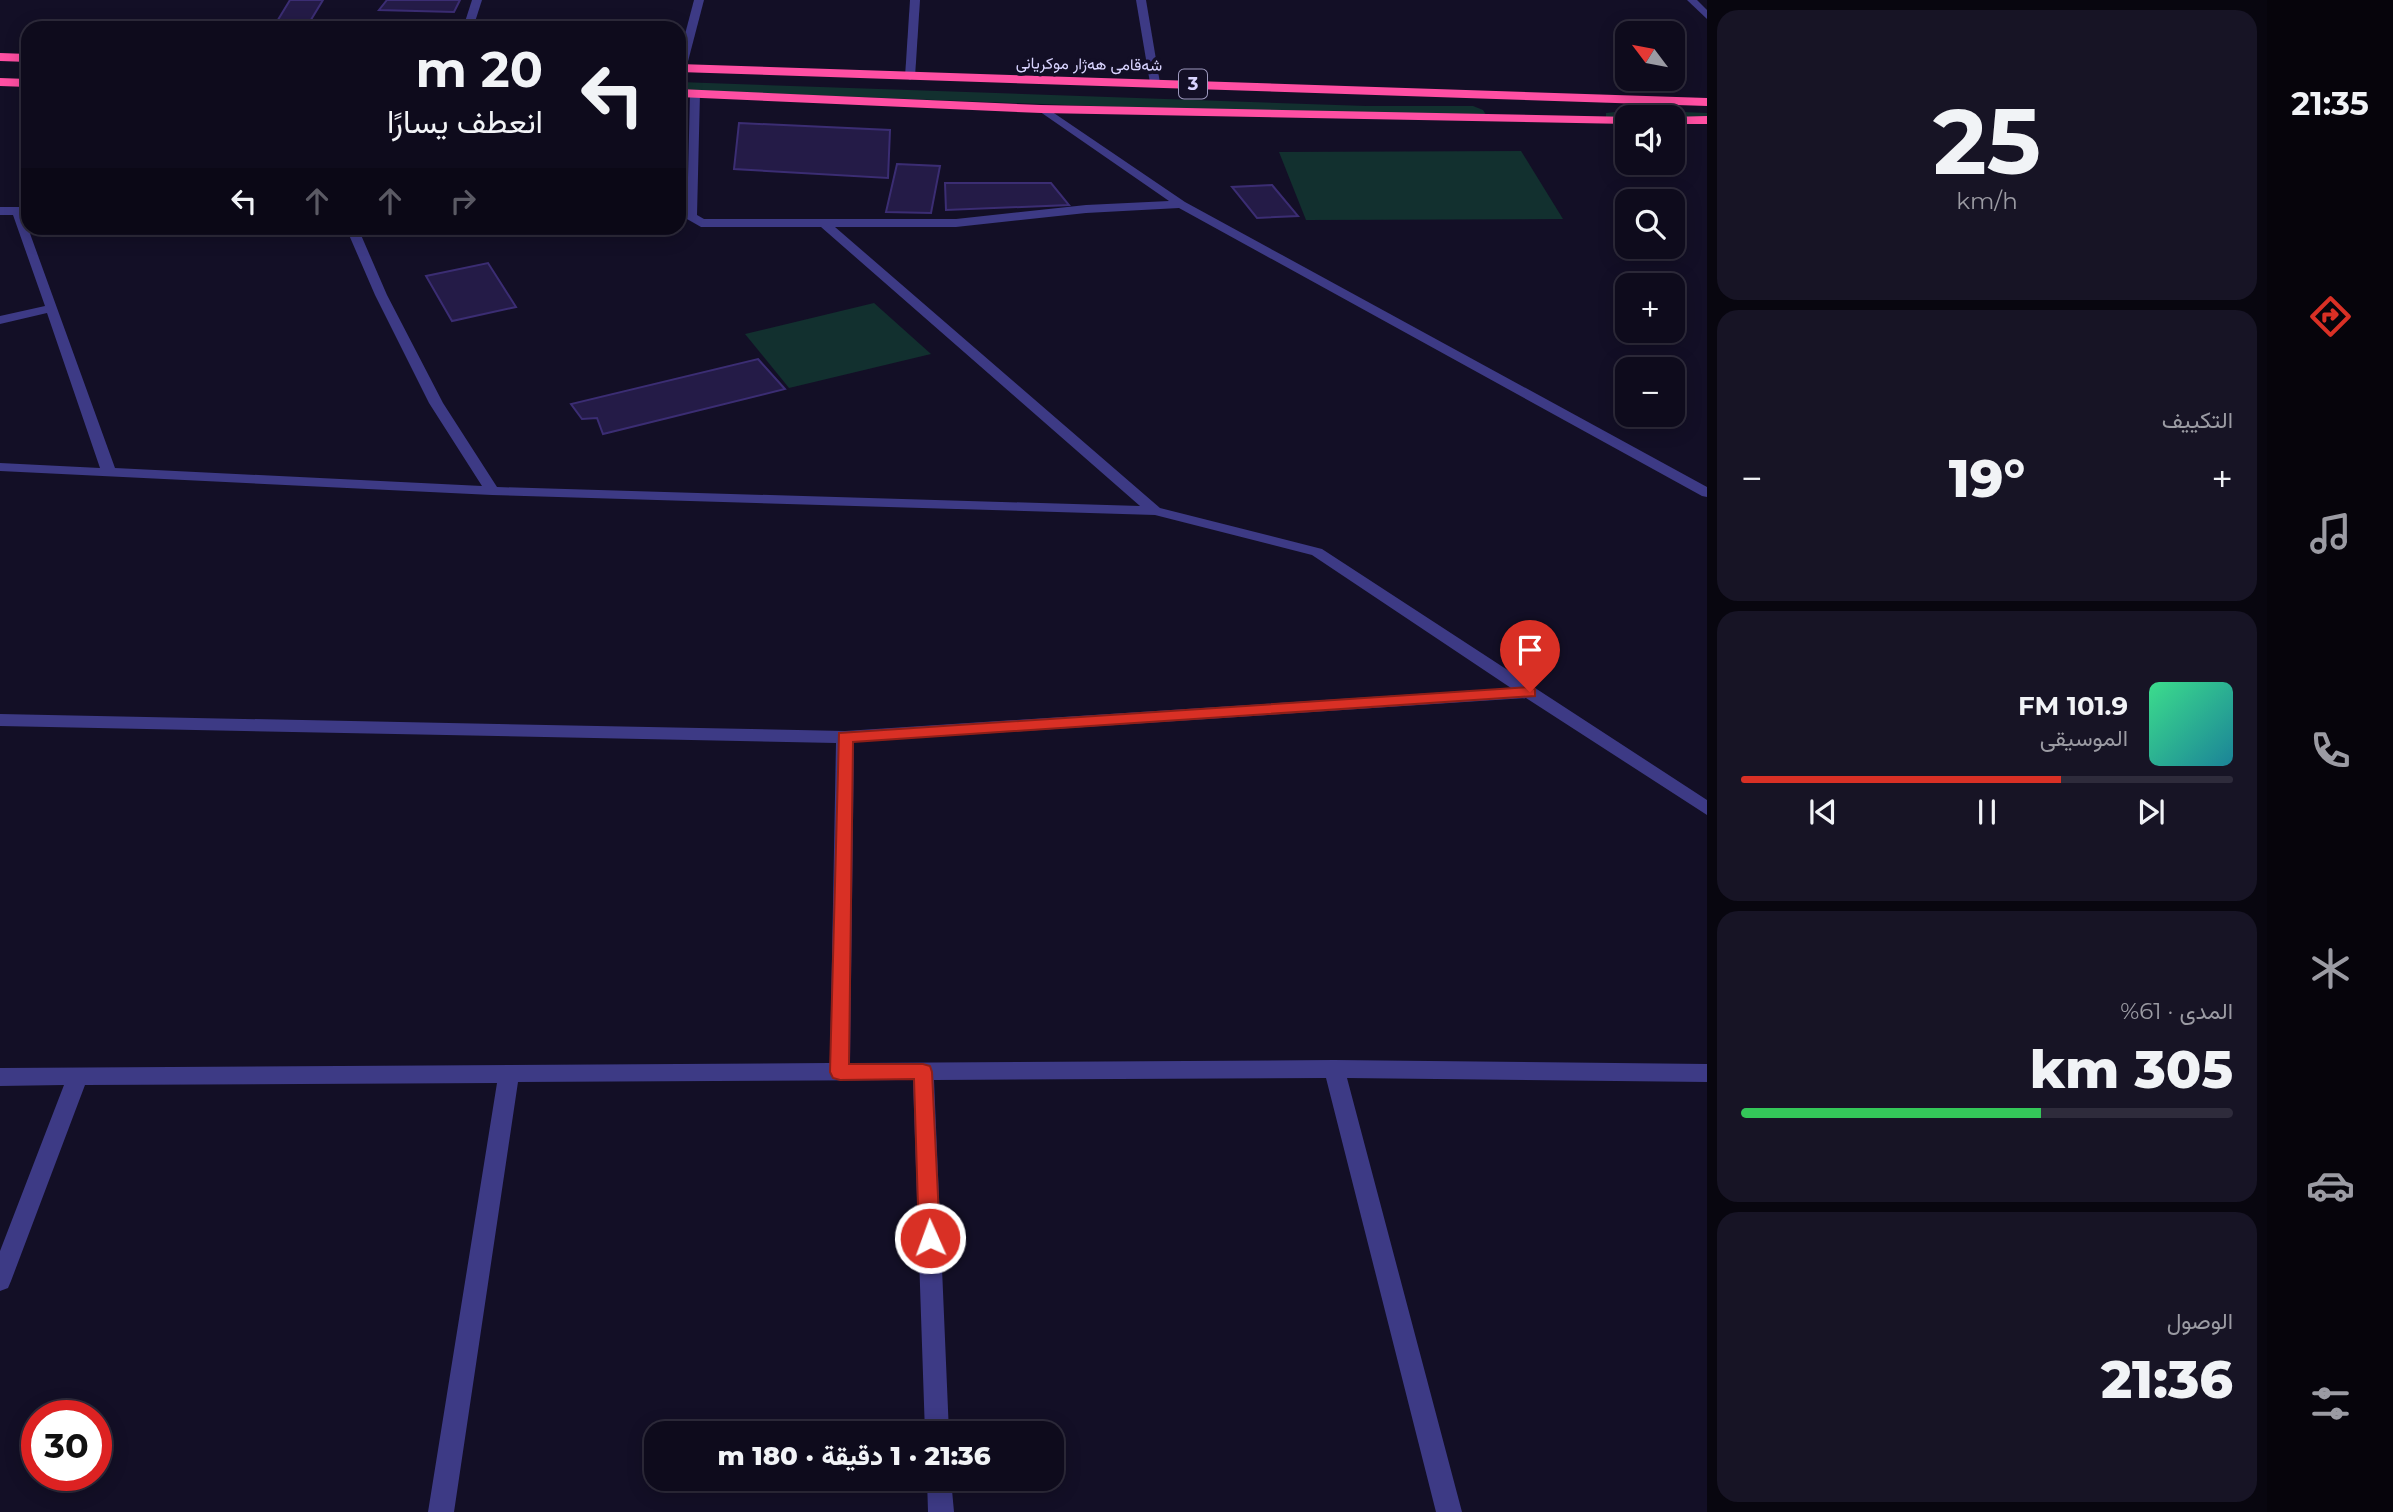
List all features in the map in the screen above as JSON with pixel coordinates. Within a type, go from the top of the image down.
[{"type":"highway","points":[[0,57],[21,58]]},
{"type":"highway","name":"شەقامی ھەژار موکریانی","points":[[686,69],[1707,102]]},
{"type":"highway","points":[[0,82],[21,83]]},
{"type":"highway","name":"3","points":[[686,93],[1041,108],[1615,120]]},
{"type":"highway","points":[[1544,97],[1561,120]]},
{"type":"highway","points":[[1685,120],[1707,120]]},
{"type":"street","points":[[470,21],[477,0]]},
{"type":"street","points":[[686,47],[699,0]]},
{"type":"street","points":[[911,76],[915,0]]},
{"type":"street","points":[[1141,0],[1155,83]]},
{"type":"street","points":[[1692,0],[1707,16]]},
{"type":"street","points":[[695,93],[691,216],[701,223]]},
{"type":"street","points":[[1041,108],[1181,204],[1707,493]]},
{"type":"street","points":[[686,222],[956,223],[1086,209],[1181,204]]},
{"type":"street","points":[[0,211],[21,211]]},
{"type":"street","points":[[825,224],[1156,511]]},
{"type":"street","points":[[30,235],[52,308],[109,472]]},
{"type":"street","points":[[355,235],[381,295],[436,403],[492,491]]},
{"type":"street","points":[[0,320],[52,308]]},
{"type":"street","points":[[0,467],[492,491],[1156,511],[1317,551],[1707,809]]},
{"type":"street","points":[[0,720],[845,737],[1530,692]]},
{"type":"street","points":[[840,1072],[845,737]]},
{"type":"street","points":[[1334,1069],[1449,1512]]},
{"type":"street","points":[[0,1077],[1334,1069],[1707,1073]]},
{"type":"street","points":[[923,1072],[937,1421]]},
{"type":"street","points":[[441,1512],[509,1074]]},
{"type":"street","points":[[0,1281],[78,1076]]},
{"type":"street","points":[[940,1491],[941,1512]]},
{"type":"green space","points":[[686,82],[1366,106],[1473,106],[1483,110],[1486,115],[1374,117],[686,90]]},
{"type":"green space","points":[[1615,112],[1615,117],[1606,117],[1606,113]]},
{"type":"green space","points":[[1685,112],[1707,113],[1707,124],[1685,123]]},
{"type":"green space","points":[[1521,151],[1563,219],[1306,220],[1279,152]]},
{"type":"green space","points":[[874,303],[931,354],[789,388],[745,334]]},
{"type":"building","points":[[290,0],[323,0],[310,21],[277,21]]},
{"type":"building","points":[[387,0],[460,0],[454,12],[379,10]]},
{"type":"building","points":[[739,123],[890,130],[888,178],[734,169]]},
{"type":"building","points":[[897,164],[940,166],[931,213],[886,212]]},
{"type":"building","points":[[945,183],[1051,183],[1069,205],[946,210]]},
{"type":"building","points":[[1272,185],[1298,216],[1257,218],[1232,187]]},
{"type":"building","points":[[488,263],[516,307],[452,321],[426,276]]},
{"type":"building","points":[[758,359],[785,389],[603,434],[597,418],[582,419],[571,404]]},
{"type":"route","points":[[930,1238],[923,1072],[840,1072],[845,737],[1530,692]]}]
